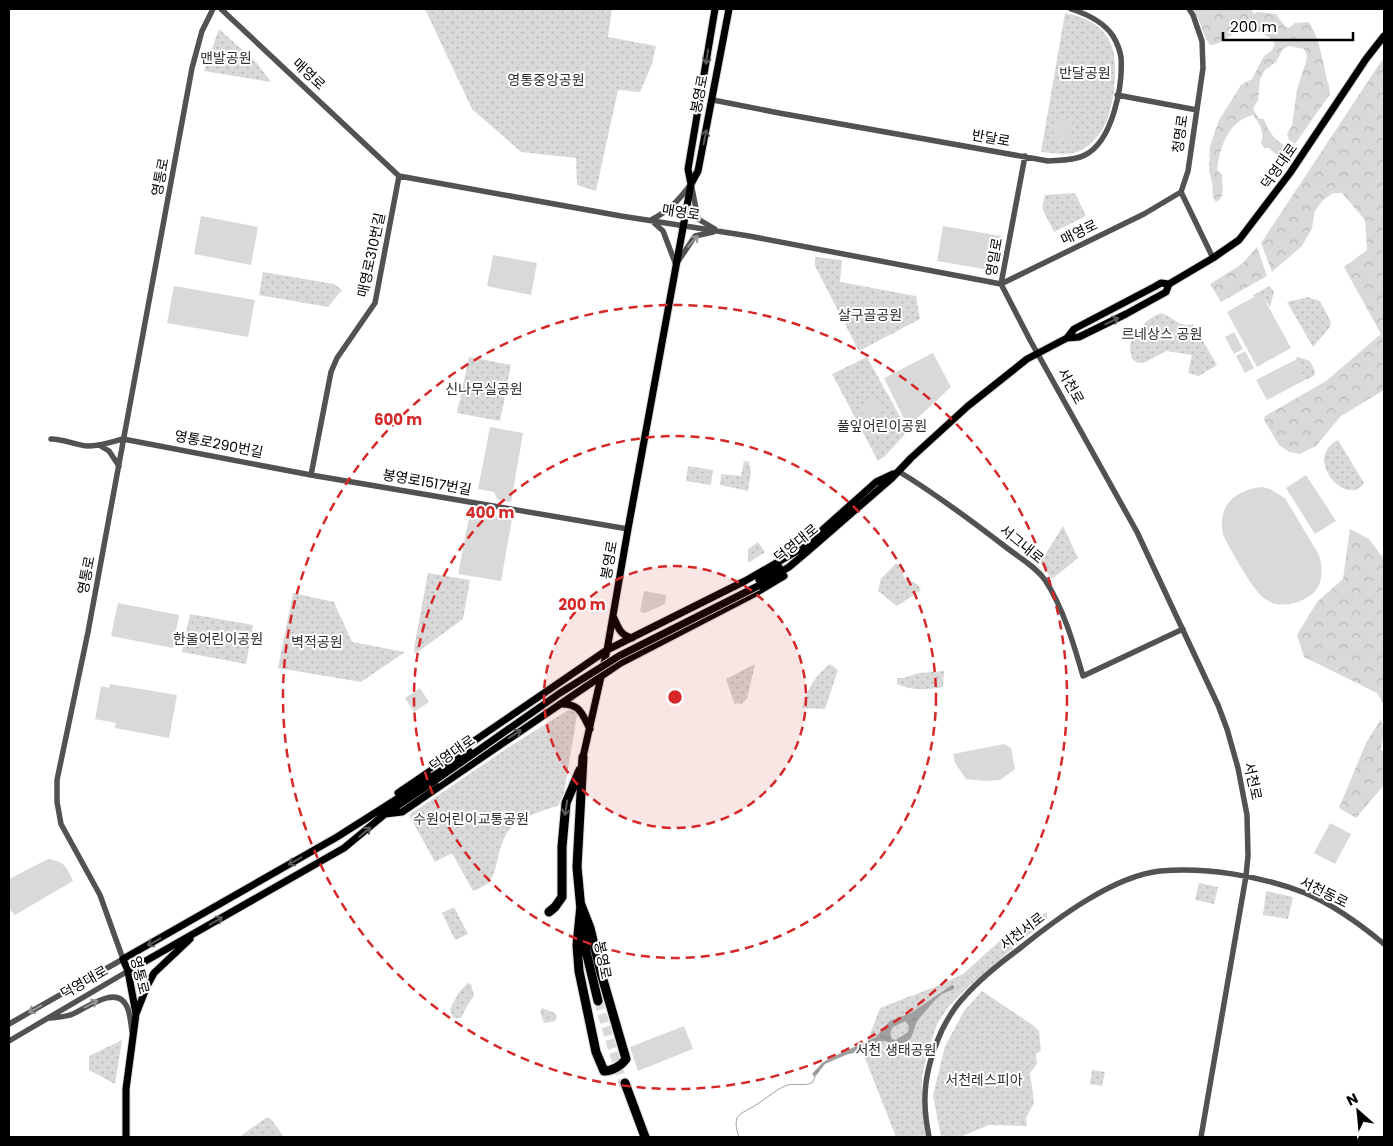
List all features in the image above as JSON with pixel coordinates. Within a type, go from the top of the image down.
[{"type":"highway","name":"봉영로","points":[[583,760],[577,866],[586,951],[598,1001]]},
{"type":"highway","points":[[549,912],[562,897],[562,847],[566,804],[583,760]]},
{"type":"highway","points":[[581,905],[590,928],[626,1059],[622,1065],[608,1071],[604,1071],[596,1052],[579,971],[577,946],[581,905]]},
{"type":"highway","points":[[625,1083],[644,1137]]},
{"type":"main road","name":"봉영로","points":[[691,184],[688,169],[715,9]]},
{"type":"main road","name":"봉영로","points":[[583,760],[607,650],[683,225],[691,184],[698,170],[713,100],[729,9]]},
{"type":"main road","name":"덕영대로","points":[[124,959],[383,812],[560,693],[619,656],[789,567],[806,549],[892,478],[968,406],[1027,359],[1067,338],[1074,329],[1154,287],[1161,284],[1170,284],[1239,240],[1290,173],[1366,59],[1384,36]]},
{"type":"main road","points":[[383,812],[394,795],[607,650],[806,549]]},
{"type":"main road","points":[[383,812],[402,812],[618,664],[754,594],[789,572],[806,549]]},
{"type":"main road","points":[[613,616],[620,632],[624,636],[632,638]]},
{"type":"main road","points":[[560,704],[569,704],[578,708],[590,729]]},
{"type":"main road","name":"덕영대로","points":[[128,971],[344,848],[383,812]]},
{"type":"main road","points":[[136,1014],[154,973],[199,931]]},
{"type":"main road","name":"영통로","points":[[124,959],[136,1014],[126,1089],[126,1137]]},
{"type":"street","name":"영통로","points":[[124,959],[100,895],[61,824],[57,802],[57,780],[87,637],[194,61],[202,31],[213,9]]},
{"type":"street","name":"매영로","points":[[221,9],[399,176],[720,231],[1001,284],[1144,214],[1181,192]]},
{"type":"street","name":"반달로","points":[[713,100],[1048,161],[1067,160],[1086,155],[1100,142],[1112,122],[1121,74],[1121,55],[1113,36],[1101,23],[1087,14],[1071,9]]},
{"type":"street","name":"청명로","points":[[1181,192],[1188,171],[1203,56],[1202,41],[1189,9]]},
{"type":"street","points":[[1117,95],[1197,110]]},
{"type":"street","name":"영일로","points":[[1025,156],[1001,284],[1038,353]]},
{"type":"street","name":"매영로310번길","points":[[311,474],[331,372],[337,358],[376,303],[399,176]]},
{"type":"street","points":[[676,265],[663,231],[651,220],[675,205],[691,184]]},
{"type":"street","points":[[691,184],[698,219],[720,231]]},
{"type":"street","points":[[1181,192],[1213,258]]},
{"type":"street","points":[[676,265],[695,236],[720,231]]},
{"type":"street","name":"서천로","points":[[1038,353],[1150,559],[1218,705],[1238,768],[1247,815],[1248,856],[1246,876],[1201,1137]]},
{"type":"street","points":[[51,439],[99,446],[123,439]]},
{"type":"street","name":"영통로290번길","points":[[123,439],[311,474]]},
{"type":"street","points":[[99,446],[109,451],[119,466]]},
{"type":"street","name":"서그내로","points":[[898,471],[923,486],[992,536],[1033,567],[1044,579],[1058,605],[1083,676],[1183,629]]},
{"type":"street","name":"봉영로1517번길","points":[[311,474],[628,529]]},
{"type":"street","name":"서천서로","points":[[929,1137],[924,1102],[928,1072],[935,1046],[953,1010],[967,993],[995,967],[1060,918],[1102,891],[1122,882],[1157,872],[1188,870],[1246,876]]},
{"type":"street","name":"서천동로","points":[[1246,876],[1305,894],[1354,920],[1384,944]]},
{"type":"street","name":"덕영대로","points":[[9,1024],[124,959]]},
{"type":"street","name":"덕영대로","points":[[9,1040],[128,971]]},
{"type":"street","points":[[46,1019],[71,1015],[99,1000],[110,997],[120,999],[126,1004],[133,1035]]},
{"type":"green space","name":"영통중앙공원","points":[[425,9],[612,9],[608,37],[656,46],[652,64],[640,92],[618,90],[596,191],[577,185],[576,158],[521,152],[472,109]]},
{"type":"green space","points":[[1193,9],[1251,9],[1254,14],[1257,12],[1276,14],[1285,26],[1289,28],[1295,23],[1309,22],[1320,48],[1330,91],[1330,94],[1295,144],[1289,140],[1287,134],[1292,126],[1297,89],[1307,55],[1304,49],[1289,46],[1283,49],[1276,62],[1265,70],[1260,79],[1258,100],[1253,109],[1259,119],[1264,119],[1274,137],[1283,144],[1287,155],[1279,157],[1269,148],[1264,148],[1261,143],[1262,132],[1258,122],[1253,115],[1244,118],[1231,129],[1220,153],[1217,170],[1222,175],[1223,190],[1221,197],[1216,202],[1213,197],[1209,171],[1210,146],[1219,120],[1241,85],[1252,79],[1264,56],[1272,50],[1275,44],[1272,39],[1260,32],[1238,31],[1217,44],[1210,45]]},
{"type":"green space","name":"반달공원","points":[[1065,13],[1090,22],[1101,29],[1113,49],[1115,72],[1113,98],[1102,130],[1095,139],[1080,151],[1060,154],[1041,152]]},
{"type":"green space","name":"맨발공원","points":[[219,29],[256,62],[271,82],[204,71]]},
{"type":"green space","points":[[1384,57],[1384,390],[1341,416],[1316,446],[1300,454],[1289,452],[1279,445],[1264,420],[1265,416],[1326,381],[1381,334],[1344,267],[1367,250],[1365,220],[1342,193],[1333,193],[1322,201],[1315,211],[1312,228],[1302,246],[1272,272],[1261,243]]},
{"type":"green space","points":[[1058,117],[1073,119],[1069,142],[1054,140]]},
{"type":"green space","points":[[1075,193],[1086,216],[1054,232],[1042,208],[1045,195]]},
{"type":"green space","points":[[201,216],[258,227],[251,265],[194,254]]},
{"type":"green space","points":[[943,226],[1001,236],[995,271],[937,261]]},
{"type":"green space","points":[[1257,247],[1267,276],[1221,302],[1210,284],[1242,264]]},
{"type":"green space","points":[[493,255],[537,263],[531,295],[487,286]]},
{"type":"green space","name":"살구골공원","points":[[815,257],[842,260],[840,282],[916,296],[920,319],[859,351],[815,266]]},
{"type":"green space","points":[[263,272],[334,284],[342,290],[328,307],[259,295]]},
{"type":"green space","points":[[174,286],[255,300],[248,337],[167,323]]},
{"type":"green space","points":[[1270,286],[1274,292],[1270,307],[1261,294],[1255,297],[1253,295]]},
{"type":"green space","points":[[1261,293],[1291,348],[1257,367],[1227,312]]},
{"type":"green space","points":[[1308,297],[1320,301],[1331,322],[1330,327],[1313,347],[1287,302]]},
{"type":"green space","name":"르네상스 공원","points":[[1161,313],[1184,325],[1193,324],[1217,365],[1199,376],[1188,373],[1192,355],[1166,351],[1146,362],[1138,363],[1132,359],[1130,346],[1134,336],[1146,322]]},
{"type":"green space","points":[[1234,332],[1243,349],[1234,354],[1225,337]]},
{"type":"green space","points":[[1245,351],[1254,368],[1245,373],[1236,356]]},
{"type":"green space","points":[[933,353],[951,387],[908,427],[884,378]]},
{"type":"green space","name":"신나무실공원","points":[[469,357],[511,365],[500,421],[457,413]]},
{"type":"green space","name":"풀잎어린이공원","points":[[867,357],[908,431],[878,461],[832,374]]},
{"type":"green space","points":[[1298,357],[1310,361],[1315,371],[1314,376],[1305,380],[1295,360]]},
{"type":"green space","points":[[1295,360],[1305,380],[1267,400],[1256,380]]},
{"type":"green space","points":[[877,399],[884,410],[867,420],[860,408]]},
{"type":"green space","points":[[490,427],[523,433],[511,502],[498,500],[494,492],[478,489]]},
{"type":"green space","points":[[1338,440],[1364,483],[1357,489],[1348,490],[1339,486],[1326,469],[1324,458],[1328,448]]},
{"type":"green space","points":[[744,461],[749,462],[751,472],[748,491],[720,485],[721,474],[741,476]]},
{"type":"green space","points":[[688,466],[713,470],[711,485],[686,481]]},
{"type":"green space","points":[[1306,475],[1336,521],[1315,534],[1286,488]]},
{"type":"green space","points":[[1262,487],[1270,489],[1285,498],[1319,555],[1321,562],[1322,570],[1319,585],[1309,596],[1295,603],[1279,604],[1265,599],[1242,569],[1223,535],[1223,515],[1230,501],[1244,492]]},
{"type":"green space","points":[[470,512],[512,519],[501,581],[458,574]]},
{"type":"green space","points":[[1063,526],[1078,558],[1052,579],[1040,563]]},
{"type":"green space","points":[[1350,529],[1369,539],[1384,559],[1384,705],[1377,693],[1304,657],[1297,635],[1317,602],[1343,579]]},
{"type":"green space","points":[[758,542],[765,552],[748,563],[748,549]]},
{"type":"green space","points":[[895,564],[899,564],[905,579],[917,584],[921,590],[897,606],[878,591],[881,579]]},
{"type":"green space","points":[[428,573],[470,580],[463,619],[415,654],[414,648]]},
{"type":"green space","points":[[644,591],[666,595],[665,604],[645,613],[640,612]]},
{"type":"green space","name":"벽적공원","points":[[293,593],[334,602],[352,642],[405,652],[361,682],[278,668]]},
{"type":"green space","points":[[118,603],[179,615],[173,648],[111,636]]},
{"type":"green space","name":"한울어린이공원","points":[[190,614],[253,625],[246,664],[182,652]]},
{"type":"green space","points":[[755,664],[747,699],[741,704],[737,703],[735,705],[726,679]]},
{"type":"green space","points":[[830,664],[838,670],[825,709],[802,708],[812,683]]},
{"type":"green space","points":[[944,671],[943,687],[920,689],[897,684],[897,678],[919,673]]},
{"type":"green space","points":[[110,684],[177,695],[169,738],[115,728],[116,723],[95,719],[101,686],[109,688]]},
{"type":"green space","points":[[420,688],[429,702],[414,712],[405,698]]},
{"type":"green space","name":"수원어린이교통공원","points":[[570,709],[577,715],[564,793],[558,806],[528,817],[512,827],[503,841],[491,880],[473,891],[452,853],[435,862],[409,815],[512,745]]},
{"type":"green space","points":[[1381,719],[1384,731],[1381,749],[1384,752],[1384,785],[1356,818],[1339,808],[1366,743]]},
{"type":"green space","points":[[1004,744],[1011,748],[1015,769],[1000,780],[966,779],[955,763],[953,754]]},
{"type":"green space","points":[[1330,823],[1351,834],[1335,864],[1314,853]]},
{"type":"green space","points":[[48,859],[62,863],[73,881],[15,915],[9,909],[9,879]]},
{"type":"green space","points":[[1199,883],[1218,887],[1214,904],[1195,900]]},
{"type":"green space","points":[[1266,891],[1293,897],[1288,919],[1263,915]]},
{"type":"green space","points":[[454,907],[468,934],[455,940],[442,913]]},
{"type":"green space","name":"서천 생태공원","points":[[1047,912],[1047,919],[968,987],[949,1006],[937,1024],[922,1076],[922,1104],[926,1137],[896,1137],[863,1053],[880,1008],[963,974],[1003,938]]},
{"type":"green space","points":[[468,983],[471,984],[474,996],[461,1018],[453,1018],[450,1009],[459,992]]},
{"type":"green space","name":"서천레스피아","points":[[982,991],[1039,1031],[1041,1051],[1036,1054],[1037,1064],[1030,1073],[1034,1103],[1026,1118],[1027,1126],[989,1125],[960,1137],[941,1137],[933,1095],[945,1046],[964,1011]]},
{"type":"green space","points":[[542,1008],[555,1013],[557,1016],[555,1021],[544,1023],[540,1011]]},
{"type":"green space","points":[[684,1026],[693,1049],[638,1071],[630,1047]]},
{"type":"green space","points":[[122,1040],[115,1084],[89,1070],[89,1056]]},
{"type":"green space","points":[[1092,1070],[1105,1072],[1102,1086],[1090,1084]]},
{"type":"green space","points":[[266,1118],[270,1118],[284,1137],[239,1137]]},
{"type":"water","points":[[952,985],[954,986],[954,989],[942,994],[935,1000],[917,1021],[911,1038],[902,1045],[894,1048],[886,1041],[881,1041],[861,1052],[848,1054],[825,1064],[815,1077],[812,1074],[822,1063],[830,1058],[876,1037],[890,1021],[911,1013]],"holes":[[[905,1021],[909,1026],[908,1032],[896,1040],[892,1039],[890,1033],[893,1027]]]},
{"type":"waterway","points":[[739,1137],[736,1123],[737,1118],[741,1114],[781,1088],[788,1085],[812,1083],[815,1077]]},
{"type":"tunnel","points":[[598,1001],[625,1090]]}]
